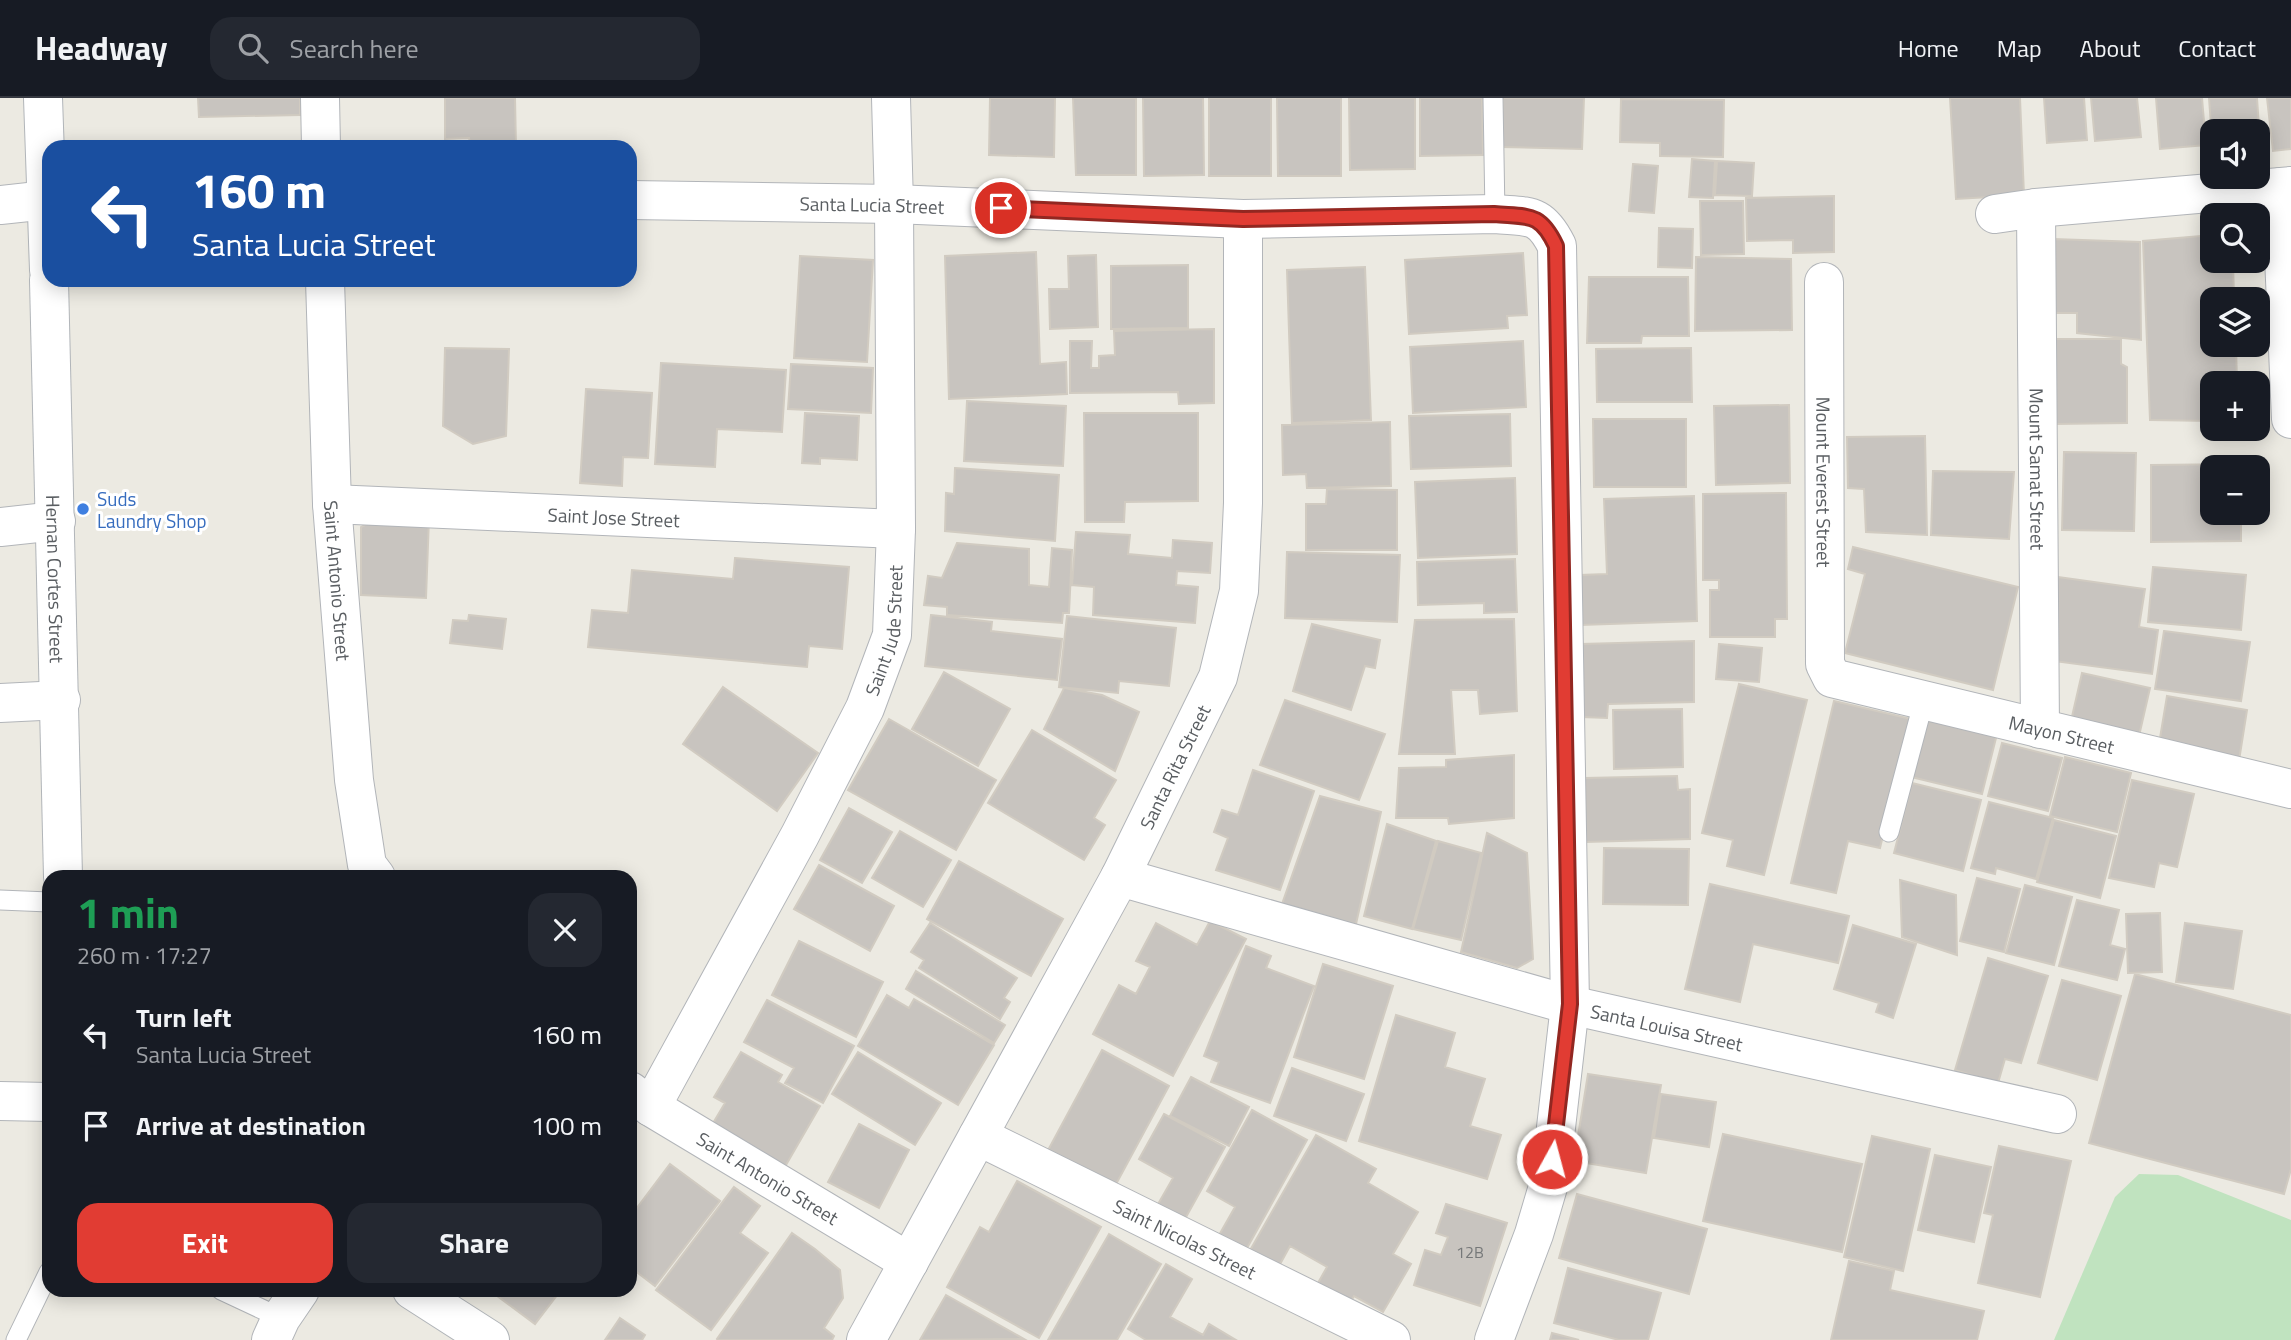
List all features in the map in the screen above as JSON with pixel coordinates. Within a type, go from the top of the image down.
[{"type":"street","points":[[43,98],[45,140]]},
{"type":"street","points":[[320,98],[321,140]]},
{"type":"street","name":"Saint Jude Street","points":[[641,1099],[800,835],[865,708],[892,635],[896,529],[891,98]]},
{"type":"street","points":[[1996,214],[2036,208],[2286,186],[2291,419]]},
{"type":"street","name":"Santa Lucia Street","points":[[637,200],[894,204],[1243,219],[1494,214],[1534,217],[1548,229],[1556,246],[1570,1004]]},
{"type":"street","points":[[0,205],[42,201]]},
{"type":"street","name":"Mount Samat Street","points":[[2036,208],[2040,729]]},
{"type":"street","name":"Santa Rita Street","points":[[866,1340],[1120,877],[1218,677],[1239,591],[1243,503],[1243,219]]},
{"type":"street","name":"Mount Everest Street","points":[[1824,282],[1825,664],[1832,678]]},
{"type":"street","name":"Hernan Cortes Street","points":[[49,287],[63,870]]},
{"type":"street","name":"Saint Antonio Street","points":[[325,287],[332,504],[354,780],[367,865],[371,870]]},
{"type":"street","name":"Saint Jose Street","points":[[332,504],[896,529]]},
{"type":"street","points":[[0,527],[56,521]]},
{"type":"street","name":"Mayon Street","points":[[1832,678],[2291,789]]},
{"type":"street","points":[[0,703],[61,700]]},
{"type":"street","name":"Santa Louisa Street","points":[[1120,877],[1570,1004],[2057,1114]]},
{"type":"street","points":[[1494,1340],[1534,1234],[1549,1180],[1570,1004]]},
{"type":"street","name":"Saint Antonio Street","points":[[641,1099],[909,1262]]},
{"type":"street","points":[[0,1101],[42,1102]]},
{"type":"street","name":"Saint Nicolas Street","points":[[978,1136],[1391,1340]]},
{"type":"street","points":[[421,1297],[473,1335]]},
{"type":"lane","points":[[1493,98],[1494,214]]},
{"type":"lane","points":[[1889,832],[1924,700]]},
{"type":"lane","points":[[0,900],[42,902]]},
{"type":"lane","points":[[16,1340],[42,1286]]},
{"type":"lane","points":[[237,1297],[284,1316]]},
{"type":"green space","points":[[2139,1174],[2178,1175],[2291,1220],[2291,1340],[2054,1340],[2115,1197]]},
{"type":"building","points":[[198,98],[300,98],[300,115],[199,117]]},
{"type":"building","points":[[445,98],[515,98],[516,140],[445,139]]},
{"type":"building","points":[[990,98],[1055,98],[1054,157],[989,155]]},
{"type":"building","points":[[1073,98],[1136,98],[1136,175],[1076,175]]},
{"type":"building","points":[[1143,98],[1203,98],[1204,175],[1144,176]]},
{"type":"building","points":[[1209,98],[1271,98],[1271,176],[1209,176]]},
{"type":"building","points":[[1277,98],[1341,98],[1341,176],[1278,176]]},
{"type":"building","points":[[1349,98],[1415,98],[1415,169],[1350,170]]},
{"type":"building","points":[[1420,98],[1482,98],[1483,155],[1420,156]]},
{"type":"building","points":[[1503,98],[1584,98],[1582,149],[1502,147]]},
{"type":"building","points":[[1950,98],[2020,98],[2024,195],[1956,199]]},
{"type":"building","points":[[2044,98],[2084,98],[2087,140],[2047,143]]},
{"type":"building","points":[[2091,98],[2137,98],[2141,137],[2095,141]]},
{"type":"building","points":[[2156,98],[2202,98],[2204,119],[2200,119],[2200,146],[2160,149]]},
{"type":"building","points":[[2209,98],[2257,98],[2258,119],[2211,119]]},
{"type":"building","points":[[2267,98],[2291,98],[2291,149],[2273,151]]},
{"type":"building","points":[[1621,99],[1724,100],[1723,157],[1660,156],[1660,143],[1620,142]]},
{"type":"building","points":[[1692,159],[1715,161],[1713,198],[1689,197]]},
{"type":"building","points":[[1717,161],[1754,163],[1752,196],[1715,195]]},
{"type":"building","points":[[1633,164],[1658,166],[1654,213],[1629,211]]},
{"type":"building","points":[[1834,196],[1834,252],[1793,253],[1793,240],[1747,241],[1746,198]]},
{"type":"building","points":[[1700,201],[1743,201],[1744,254],[1701,255]]},
{"type":"building","points":[[1659,228],[1693,229],[1692,268],[1658,267]]},
{"type":"building","points":[[2200,236],[2200,273],[2233,273],[2234,287],[2200,287],[2200,357],[2236,357],[2237,371],[2200,371],[2200,421],[2150,420],[2143,241]]},
{"type":"building","points":[[2053,239],[2140,242],[2141,340],[2077,333],[2077,313],[2052,313]]},
{"type":"building","points":[[1036,252],[1040,364],[1066,362],[1067,394],[949,399],[945,256]]},
{"type":"building","points":[[1523,253],[1527,315],[1507,316],[1508,328],[1409,334],[1405,260]]},
{"type":"building","points":[[1096,255],[1098,327],[1050,329],[1049,289],[1069,289],[1068,256]]},
{"type":"building","points":[[800,256],[873,260],[867,362],[794,358]]},
{"type":"building","points":[[1696,257],[1791,259],[1792,330],[1695,331]]},
{"type":"building","points":[[1188,265],[1188,328],[1111,329],[1111,266]]},
{"type":"building","points":[[1365,267],[1371,420],[1292,423],[1287,270]]},
{"type":"building","points":[[1589,277],[1688,277],[1689,336],[1642,336],[1641,343],[1587,343]]},
{"type":"building","points":[[1214,329],[1214,403],[1179,404],[1178,392],[1070,393],[1070,341],[1092,341],[1091,368],[1099,368],[1099,356],[1115,355],[1114,331]]},
{"type":"building","points":[[2055,339],[2121,339],[2121,364],[2127,367],[2127,423],[2055,424]]},
{"type":"building","points":[[1523,341],[1526,407],[1413,413],[1410,347]]},
{"type":"building","points":[[445,348],[509,349],[506,436],[473,444],[443,426]]},
{"type":"building","points":[[1691,348],[1692,402],[1597,402],[1596,349]]},
{"type":"building","points":[[661,363],[786,370],[782,432],[717,429],[715,467],[655,464]]},
{"type":"building","points":[[791,364],[873,368],[871,413],[788,409]]},
{"type":"building","points":[[586,389],[652,393],[648,458],[623,457],[622,486],[580,483]]},
{"type":"building","points":[[967,401],[1066,406],[1063,466],[964,461]]},
{"type":"building","points":[[1789,405],[1790,483],[1716,485],[1714,406]]},
{"type":"building","points":[[805,413],[859,416],[857,460],[820,458],[820,464],[802,463]]},
{"type":"building","points":[[1084,413],[1198,413],[1198,501],[1125,502],[1124,522],[1085,522]]},
{"type":"building","points":[[1510,414],[1511,466],[1411,469],[1409,416]]},
{"type":"building","points":[[1593,419],[1686,419],[1686,487],[1594,487]]},
{"type":"building","points":[[1390,422],[1391,486],[1307,488],[1306,474],[1283,475],[1282,425]]},
{"type":"building","points":[[1925,436],[1927,535],[1866,532],[1864,489],[1848,488],[1847,437]]},
{"type":"building","points":[[2064,452],[2136,453],[2134,531],[2062,530]]},
{"type":"building","points":[[2200,464],[2200,525],[2241,525],[2241,541],[2151,542],[2151,465]]},
{"type":"building","points":[[955,468],[1059,475],[1055,541],[945,531],[946,493],[954,494]]},
{"type":"building","points":[[1933,471],[2014,472],[2009,539],[1931,535]]},
{"type":"building","points":[[1515,478],[1517,554],[1418,558],[1415,482]]},
{"type":"building","points":[[1327,489],[1397,490],[1397,550],[1306,550],[1306,504],[1326,504]]},
{"type":"building","points":[[1786,493],[1787,619],[1775,619],[1775,637],[1710,637],[1710,590],[1719,590],[1719,580],[1703,580],[1703,494]]},
{"type":"building","points":[[1694,496],[1697,621],[1581,625],[1580,575],[1607,574],[1604,499]]},
{"type":"building","points":[[380,517],[429,518],[426,598],[361,595],[361,527]]},
{"type":"building","points":[[1076,532],[1130,535],[1128,554],[1172,558],[1173,540],[1212,543],[1210,573],[1177,571],[1176,585],[1198,587],[1195,623],[1093,615],[1094,587],[1072,585]]},
{"type":"building","points":[[957,543],[1029,549],[1029,585],[1049,587],[1052,548],[1072,550],[1069,613],[1063,613],[1062,623],[947,615],[947,607],[924,605],[928,576],[942,578]]},
{"type":"building","points":[[1853,547],[2018,587],[1993,690],[1845,653],[1865,574],[1848,569]]},
{"type":"building","points":[[1287,552],[1400,555],[1397,622],[1285,618]]},
{"type":"building","points":[[735,558],[849,567],[842,649],[809,646],[807,667],[588,647],[592,610],[628,613],[632,570],[733,579]]},
{"type":"building","points":[[1515,559],[1517,612],[1484,613],[1484,603],[1418,605],[1417,562]]},
{"type":"building","points":[[2153,567],[2246,575],[2241,630],[2148,622]]},
{"type":"building","points":[[2058,577],[2145,589],[2139,627],[2158,630],[2152,674],[2046,660]]},
{"type":"building","points":[[469,615],[506,619],[502,649],[450,643],[453,620],[468,621]]},
{"type":"building","points":[[931,615],[992,622],[991,631],[1062,639],[1057,680],[925,666]]},
{"type":"building","points":[[1067,616],[1176,628],[1169,686],[1119,681],[1118,693],[1059,687]]},
{"type":"building","points":[[1514,619],[1517,711],[1480,714],[1478,690],[1451,690],[1455,754],[1399,754],[1415,620]]},
{"type":"building","points":[[1312,624],[1380,640],[1375,668],[1365,666],[1351,710],[1293,691]]},
{"type":"building","points":[[2164,631],[2250,642],[2241,701],[2155,689]]},
{"type":"building","points":[[1694,641],[1694,702],[1608,704],[1607,718],[1582,717],[1581,644]]},
{"type":"building","points":[[1719,644],[1762,648],[1759,682],[1716,679]]},
{"type":"building","points":[[944,672],[1010,709],[978,766],[912,729]]},
{"type":"building","points":[[2082,673],[2150,688],[2139,736],[2071,721]]},
{"type":"building","points":[[1739,684],[1807,700],[1764,875],[1727,866],[1733,840],[1702,833]]},
{"type":"building","points":[[723,687],[818,753],[777,811],[683,744]]},
{"type":"building","points":[[1064,688],[1102,695],[1139,712],[1115,771],[1044,729]]},
{"type":"building","points":[[2167,696],[2247,710],[2238,767],[2159,744]]},
{"type":"building","points":[[1285,700],[1385,734],[1359,800],[1260,765]]},
{"type":"building","points":[[1834,701],[1911,719],[1880,848],[1848,841],[1836,893],[1791,883]]},
{"type":"building","points":[[1682,709],[1683,767],[1614,769],[1613,710]]},
{"type":"building","points":[[1927,713],[1998,730],[1982,794],[1911,777]]},
{"type":"building","points":[[889,719],[996,780],[956,850],[848,790]]},
{"type":"building","points":[[1032,730],[1116,780],[1094,818],[1105,825],[1084,860],[988,803]]},
{"type":"building","points":[[2002,743],[2062,758],[2048,811],[1988,796]]},
{"type":"building","points":[[1514,755],[1514,818],[1449,824],[1448,818],[1396,818],[1399,768],[1446,767],[1446,760]]},
{"type":"building","points":[[2065,757],[2131,773],[2117,832],[2050,816]]},
{"type":"building","points":[[1253,770],[1314,791],[1280,890],[1216,870],[1228,838],[1214,832],[1222,810],[1238,815]]},
{"type":"building","points":[[1677,776],[1678,790],[1690,789],[1690,839],[1586,842],[1585,778]]},
{"type":"building","points":[[2132,780],[2194,794],[2177,867],[2159,863],[2154,887],[2109,878]]},
{"type":"building","points":[[1912,783],[1981,800],[1963,871],[1894,853]]},
{"type":"building","points":[[1320,796],[1381,812],[1356,924],[1282,904]]},
{"type":"building","points":[[1989,802],[2053,818],[2036,879],[1996,868],[1995,874],[1971,868]]},
{"type":"building","points":[[849,808],[892,832],[862,883],[820,860]]},
{"type":"building","points":[[2054,820],[2116,836],[2100,898],[2037,882]]},
{"type":"building","points":[[1387,824],[1436,841],[1412,929],[1364,916]]},
{"type":"building","points":[[900,831],[951,860],[923,907],[872,878]]},
{"type":"building","points":[[1487,833],[1527,853],[1533,959],[1517,968],[1461,952]]},
{"type":"building","points":[[1438,841],[1481,853],[1461,940],[1413,929]]},
{"type":"building","points":[[1604,848],[1689,849],[1688,905],[1603,904]]},
{"type":"building","points":[[959,861],[1063,919],[1031,976],[927,919]]},
{"type":"building","points":[[819,865],[894,906],[870,951],[794,909]]},
{"type":"building","points":[[1977,878],[2020,889],[2004,952],[1960,941]]},
{"type":"building","points":[[1900,880],[1956,895],[1957,955],[1902,937]]},
{"type":"building","points":[[1710,884],[1849,916],[1838,963],[1753,944],[1740,1002],[1685,989]]},
{"type":"building","points":[[2025,885],[2072,897],[2054,965],[2006,953]]},
{"type":"building","points":[[2077,900],[2119,910],[2110,945],[2125,949],[2117,980],[2059,966]]},
{"type":"building","points":[[2160,913],[2162,972],[2128,973],[2126,914]]},
{"type":"building","points":[[1210,921],[1246,939],[1173,1076],[1093,1034],[1119,985],[1136,994],[1150,967],[1136,961],[1156,923],[1197,945]]},
{"type":"building","points":[[930,923],[1017,978],[1004,998],[1010,1002],[1000,1019],[919,968],[924,960],[911,952]]},
{"type":"building","points":[[2185,923],[2242,931],[2233,989],[2176,982]]},
{"type":"building","points":[[1853,925],[1916,944],[1893,1018],[1876,1012],[1879,1003],[1834,989]]},
{"type":"building","points":[[799,941],[883,982],[856,1037],[772,995]]},
{"type":"building","points":[[1246,946],[1271,956],[1266,968],[1314,986],[1270,1103],[1211,1082],[1219,1062],[1204,1056]]},
{"type":"building","points":[[1988,958],[2048,976],[2021,1063],[2005,1059],[1998,1083],[1955,1070]]},
{"type":"building","points":[[1323,964],[1393,986],[1364,1079],[1294,1057]]},
{"type":"building","points":[[916,971],[1005,1025],[994,1043],[906,989]]},
{"type":"building","points":[[2135,974],[2291,1015],[2291,1169],[2284,1194],[2089,1143]]},
{"type":"building","points":[[2062,980],[2121,996],[2097,1080],[2038,1063]]},
{"type":"building","points":[[887,995],[909,1008],[914,999],[994,1045],[958,1105],[858,1046]]},
{"type":"building","points":[[767,1000],[854,1046],[823,1103],[785,1083],[794,1068],[744,1042]]},
{"type":"building","points":[[1396,1015],[1455,1033],[1445,1067],[1485,1079],[1470,1126],[1501,1135],[1487,1179],[1359,1141]]},
{"type":"building","points":[[1102,1050],[1169,1086],[1114,1188],[1047,1152]]},
{"type":"building","points":[[741,1052],[782,1075],[778,1082],[820,1106],[782,1172],[709,1130],[725,1103],[714,1097]]},
{"type":"building","points":[[858,1052],[941,1103],[915,1145],[832,1094]]},
{"type":"building","points":[[1292,1068],[1364,1094],[1346,1141],[1274,1116]]},
{"type":"building","points":[[1588,1074],[1661,1085],[1646,1173],[1574,1161]]},
{"type":"building","points":[[1191,1077],[1249,1107],[1229,1146],[1170,1116]]},
{"type":"building","points":[[1661,1094],[1716,1102],[1709,1147],[1654,1138]]},
{"type":"building","points":[[1252,1110],[1307,1140],[1246,1250],[1219,1235],[1235,1207],[1207,1191]]},
{"type":"building","points":[[1164,1114],[1225,1147],[1185,1219],[1158,1204],[1173,1178],[1139,1159]]},
{"type":"building","points":[[859,1124],[909,1150],[879,1208],[828,1182]]},
{"type":"building","points":[[1723,1134],[1862,1164],[1842,1252],[1703,1221]]},
{"type":"building","points":[[1316,1135],[1376,1169],[1368,1183],[1418,1212],[1393,1254],[1411,1264],[1383,1312],[1354,1296],[1347,1308],[1314,1290],[1327,1267],[1290,1246],[1278,1268],[1249,1252]]},
{"type":"building","points":[[1872,1136],[1930,1149],[1903,1271],[1844,1257]]},
{"type":"building","points":[[1999,1146],[2071,1161],[2040,1297],[1978,1283],[1993,1215],[1984,1213]]},
{"type":"building","points":[[1935,1155],[1991,1167],[1974,1242],[1918,1230]]},
{"type":"building","points":[[670,1164],[720,1201],[655,1286],[637,1272],[637,1208]]},
{"type":"building","points":[[1017,1181],[1101,1227],[1039,1338],[947,1287],[980,1227],[989,1232]]},
{"type":"building","points":[[734,1187],[760,1206],[740,1233],[768,1253],[711,1330],[656,1290]]},
{"type":"building","points":[[1577,1194],[1707,1229],[1689,1294],[1559,1258]]},
{"type":"building","points":[[1446,1204],[1507,1223],[1480,1306],[1414,1285],[1425,1250],[1441,1255],[1448,1237],[1436,1233]]},
{"type":"building","points":[[792,1233],[840,1270],[843,1298],[824,1328],[834,1336],[832,1340],[718,1340],[717,1339]]},
{"type":"building","points":[[1109,1234],[1161,1264],[1117,1340],[1048,1340]]},
{"type":"building","points":[[1849,1261],[1894,1271],[1890,1290],[1984,1311],[1977,1340],[1831,1340]]},
{"type":"building","points":[[1166,1264],[1192,1279],[1170,1317],[1203,1335],[1209,1324],[1236,1340],[1146,1340],[1128,1329]]},
{"type":"building","points":[[1568,1268],[1661,1293],[1648,1340],[1619,1340],[1554,1323]]},
{"type":"building","points":[[946,1295],[1024,1339],[920,1340]]},
{"type":"building","points":[[498,1297],[556,1297],[535,1324]]},
{"type":"building","points":[[620,1318],[645,1335],[642,1340],[605,1340]]},
{"type":"building","points":[[1552,1333],[1579,1340],[1550,1340]]},
{"type":"place","name":"Suds Laundry Shop","points":[[83,509]]},
{"type":"route","points":[[1001,208],[1243,219],[1494,214],[1534,217],[1548,229],[1556,246],[1570,1004],[1552,1159]]}]
